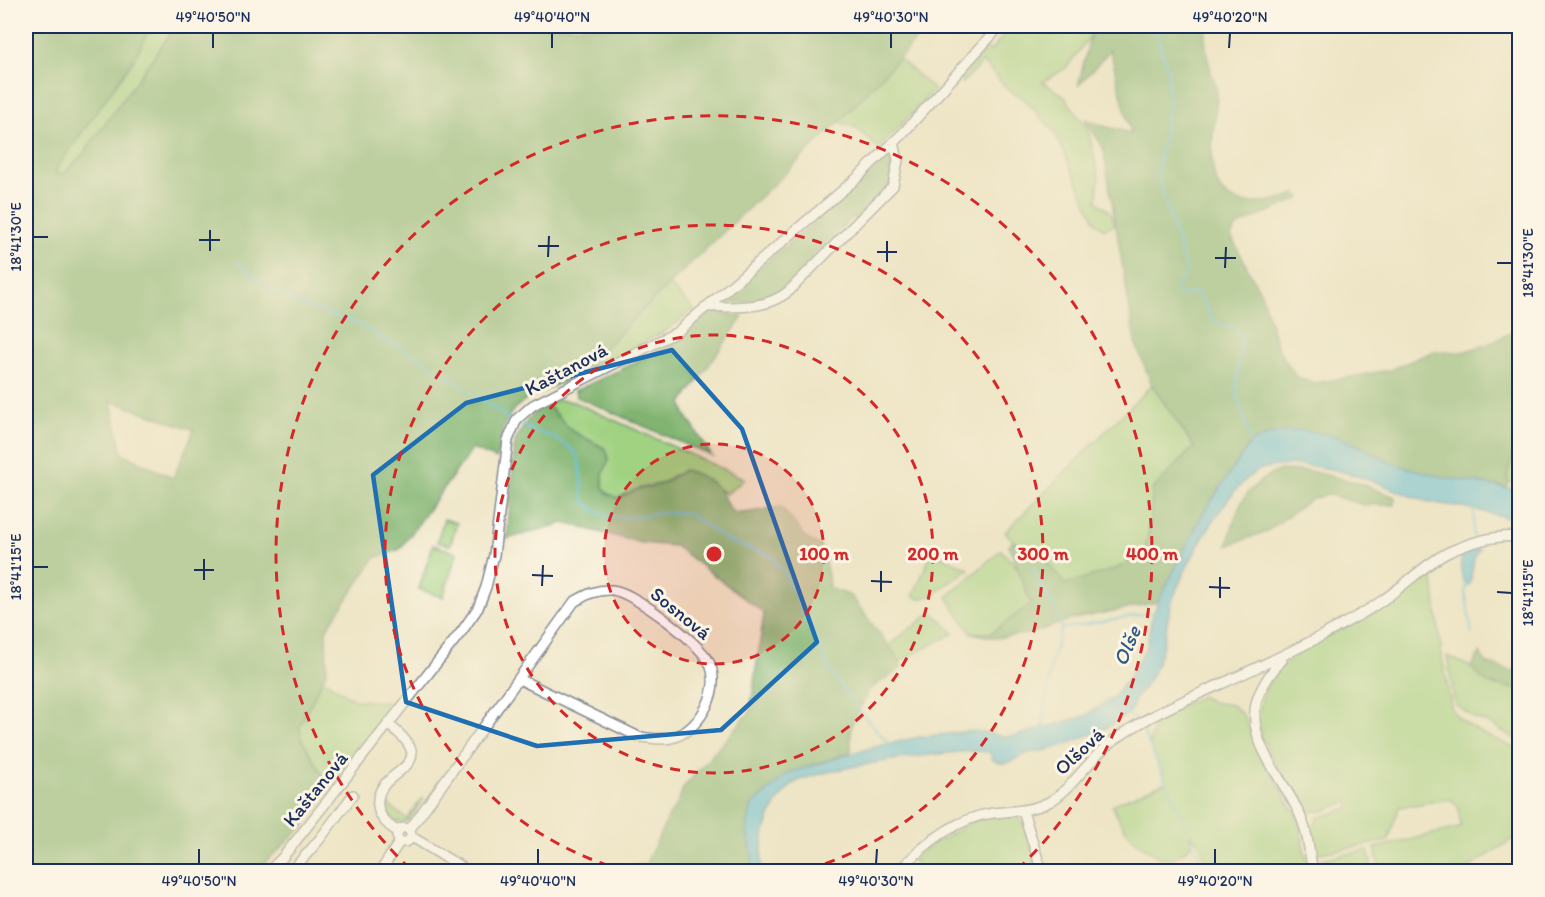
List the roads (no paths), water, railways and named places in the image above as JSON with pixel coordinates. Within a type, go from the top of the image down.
[{"type":"street","name":"Kaštanová","points":[[268,872],[283,857],[389,725],[478,608],[494,555],[504,460],[508,440],[517,419],[533,405],[677,332],[857,178],[894,142],[1000,26]]},
{"type":"street","points":[[705,308],[762,306],[778,300],[789,291],[892,186],[898,160],[894,142]]},
{"type":"street","name":"Olšová","points":[[898,872],[918,850],[946,831],[976,817],[992,813],[1023,811],[1048,803],[1109,744],[1138,725],[1179,702],[1288,654],[1384,600],[1430,563],[1446,554],[1496,537],[1520,537]]},
{"type":"street","name":"Sosnová","points":[[411,833],[519,679],[574,602],[591,591],[613,590],[633,597],[693,641],[709,660],[714,675],[712,695],[704,711],[689,729],[660,740],[639,737],[519,679]]},
{"type":"street","name":"Olšová","points":[[1288,654],[1275,666],[1259,693],[1254,721],[1255,731],[1300,815],[1313,872]]},
{"type":"street","points":[[389,725],[406,739],[411,750],[408,765],[384,783],[378,800],[381,816],[398,836]]},
{"type":"street","points":[[291,872],[353,795]]},
{"type":"street","points":[[1023,811],[1042,872]]},
{"type":"street","points":[[380,872],[398,836],[405,828],[463,868],[461,872]]},
{"type":"water","points":[[1299,430],[1335,436],[1391,463],[1442,477],[1519,490],[1519,521],[1427,501],[1359,477],[1319,467],[1291,465],[1265,468],[1238,487],[1198,546],[1173,599],[1163,646],[1155,669],[1126,715],[1078,740],[1043,751],[1028,753],[1006,763],[993,760],[990,752],[975,751],[889,760],[806,778],[793,784],[778,802],[764,836],[762,871],[751,871],[753,859],[747,831],[751,807],[788,773],[867,749],[919,737],[972,731],[1003,737],[1015,736],[1085,716],[1115,696],[1135,668],[1147,645],[1151,621],[1158,602],[1205,510],[1251,442],[1273,434]]},
{"type":"water","points":[[1479,549],[1474,558],[1470,584],[1467,586],[1462,574],[1462,556],[1464,552]]},
{"type":"waterway","points":[[1154,26],[1168,71],[1169,101],[1157,175],[1187,272],[1175,289],[1181,296],[1196,292],[1199,294],[1211,318],[1235,327],[1242,336],[1236,392],[1252,445]]},
{"type":"waterway","points":[[237,262],[268,288],[302,305],[354,322],[423,360],[513,421]]},
{"type":"waterway","points":[[521,425],[558,440],[576,454],[581,469],[583,500],[598,513],[620,518],[662,513],[688,513],[728,541],[771,556],[784,572],[831,672],[856,707],[891,746]]},
{"type":"waterway","points":[[1473,537],[1474,507]]},
{"type":"waterway","points":[[1032,567],[1060,619],[1061,629]]},
{"type":"waterway","points":[[1466,583],[1465,591],[1472,634]]},
{"type":"waterway","name":"Olše","points":[[1042,730],[1051,665],[1061,629],[1155,612]]},
{"type":"waterway","points":[[1124,710],[1136,720]]},
{"type":"waterway","points":[[1141,727],[1187,828]]},
{"type":"waterway","points":[[1190,836],[1206,872]]}]
